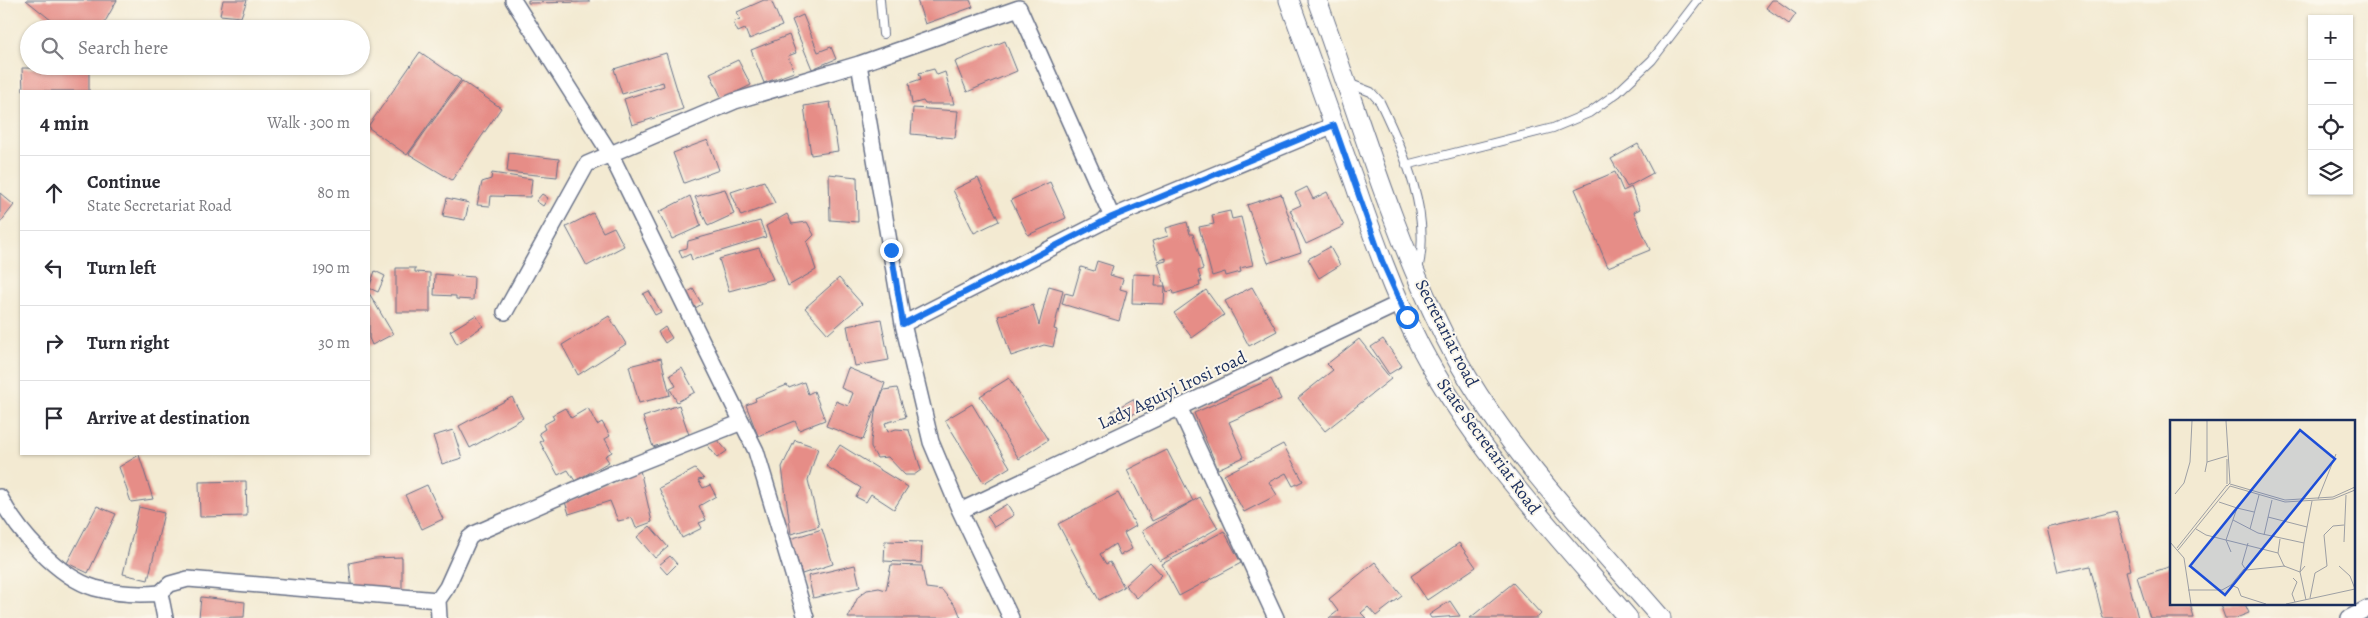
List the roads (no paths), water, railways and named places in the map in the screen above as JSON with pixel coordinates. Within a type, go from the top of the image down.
[{"type":"street","points":[[513,0],[611,155],[756,451],[806,618]]},
{"type":"street","name":"State Secretariat Road","points":[[1289,0],[1382,261],[1420,346],[1451,399],[1483,444],[1538,514],[1628,618]]},
{"type":"street","name":"Secretariat road","points":[[1317,0],[1406,251],[1444,335],[1475,389],[1512,441],[1562,504],[1662,618]]},
{"type":"street","points":[[505,312],[587,164],[735,101],[859,64],[1017,4],[1112,217]]},
{"type":"street","points":[[859,64],[903,324],[931,442],[960,511],[1011,618]]},
{"type":"street","points":[[903,324],[1112,217],[1334,125]]},
{"type":"street","name":"Lady Aguiyi Irosi road","points":[[960,511],[1400,302]]},
{"type":"street","points":[[1179,407],[1276,618]]},
{"type":"street","points":[[439,618],[438,600],[447,587],[469,538],[474,534],[611,474],[742,422]]},
{"type":"street","points":[[0,497],[8,513],[32,542],[59,568],[94,588],[134,595],[160,593],[170,584],[188,579],[438,600]]},
{"type":"street","points":[[160,593],[165,618]]},
{"type":"street","points":[[2349,618],[2368,608]]},
{"type":"lane","points":[[880,0],[883,34]]},
{"type":"lane","points":[[1406,165],[1553,128],[1589,113],[1617,93],[1652,60],[1698,0]]},
{"type":"lane","points":[[1346,82],[1371,92],[1380,102],[1414,185],[1422,223],[1423,250],[1417,275]]}]
